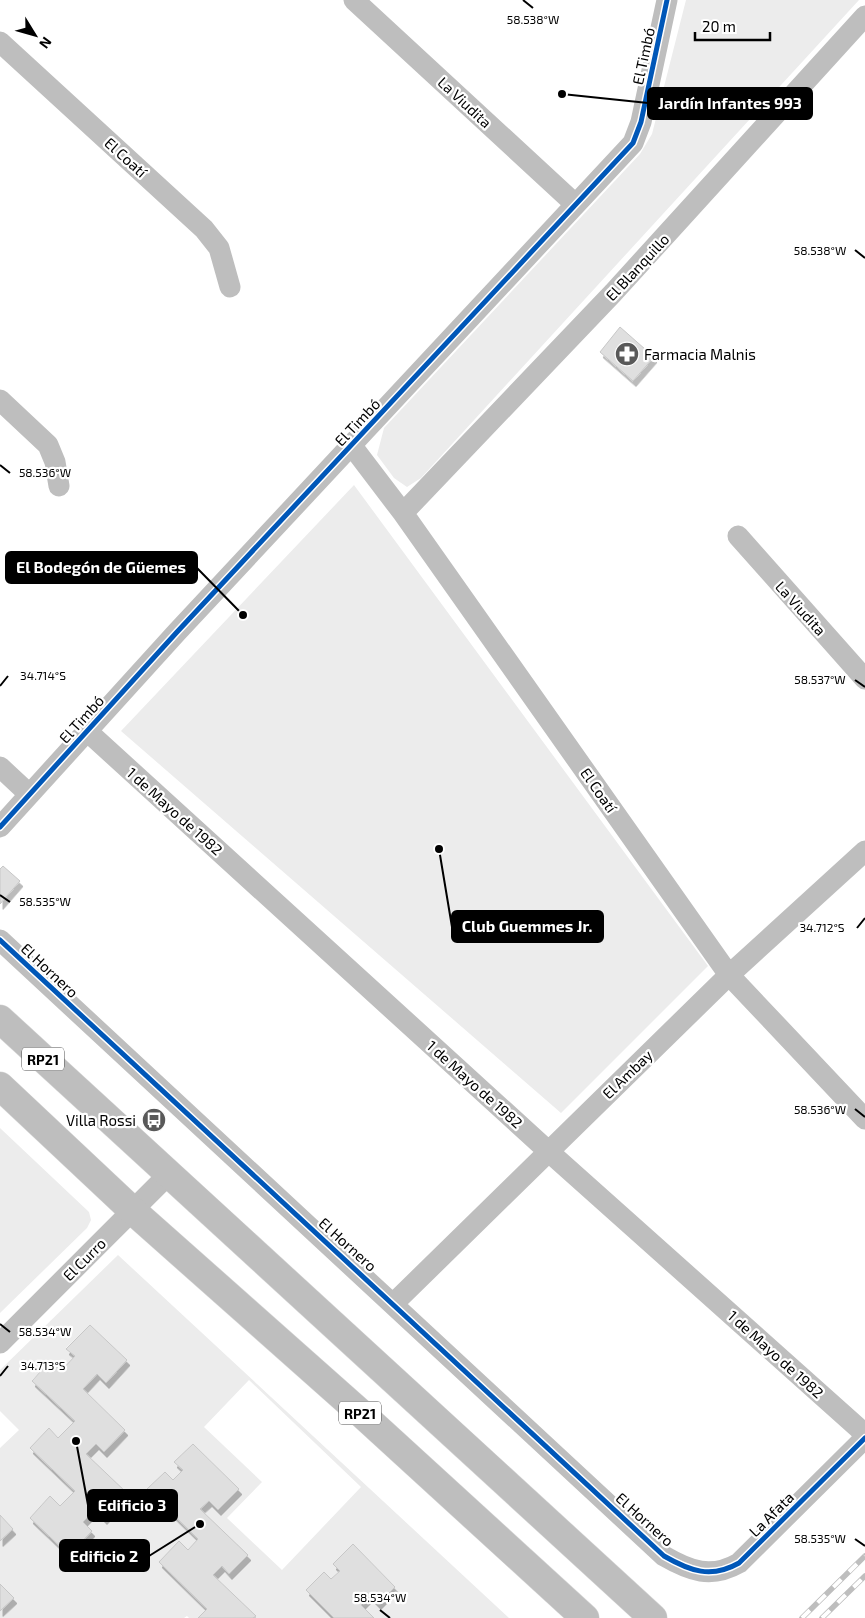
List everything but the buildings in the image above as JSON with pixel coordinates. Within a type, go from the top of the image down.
[{"type":"main road","name":"RP21","points":[[0,1019],[653,1618]]},
{"type":"main road","name":"RP21","points":[[0,1086],[133,1211],[364,1416],[585,1618]]},
{"type":"street","name":"La Viudita","points":[[354,0],[576,204]]},
{"type":"street","name":"El Timbó","points":[[0,827],[633,143],[641,122],[667,0]]},
{"type":"street","name":"El Blanquillo","points":[[403,513],[613,293],[865,16]]},
{"type":"street","name":"El Coatí","points":[[0,42],[204,229],[219,248],[230,286]]},
{"type":"street","points":[[0,400],[48,445],[56,462],[59,486]]},
{"type":"street","name":"El Coatí","points":[[352,446],[403,513],[728,975],[865,1118]]},
{"type":"street","name":"La Viudita","points":[[738,536],[865,679]]},
{"type":"street","name":"1 de Mayo de 1982","points":[[87,731],[548,1150],[865,1434]]},
{"type":"street","points":[[0,767],[29,794]]},
{"type":"street","name":"El Ambay","points":[[394,1303],[728,975],[865,851]]},
{"type":"street","name":"El Hornero","points":[[0,940],[394,1303],[664,1556],[680,1565]]},
{"type":"street","name":"El Curro","points":[[0,1343],[168,1175]]},
{"type":"street","name":"La Afata","points":[[680,1565],[694,1570],[724,1572],[739,1563],[865,1438]]},
{"type":"shaded area","points":[[686,0],[859,0],[421,478],[407,487],[394,478],[377,455],[384,428],[640,154],[652,134]]},
{"type":"shaded area","points":[[354,485],[708,966],[561,1113],[121,731]]},
{"type":"shaded area","points":[[0,1128],[89,1212],[91,1220],[87,1228],[0,1313]]},
{"type":"shaded area","points":[[118,1255],[509,1618],[374,1618],[361,1605],[370,1596],[378,1604],[395,1587],[353,1544],[340,1571],[331,1579],[324,1572],[306,1590],[334,1618],[253,1618],[255,1616],[213,1575],[222,1566],[230,1574],[247,1555],[200,1509],[209,1501],[219,1509],[239,1489],[193,1444],[175,1462],[183,1470],[173,1480],[165,1472],[148,1489],[198,1539],[188,1550],[179,1541],[159,1562],[207,1609],[198,1618],[189,1618],[187,1616],[184,1618],[0,1618],[0,1611],[13,1598],[0,1584],[0,1541],[13,1529],[0,1515],[0,1448],[19,1430],[0,1411],[0,1370]],"holes":[[[90,1325],[127,1360],[106,1382],[97,1374],[83,1389],[125,1430],[104,1452],[96,1444],[86,1454],[83,1522],[92,1531],[69,1555],[30,1518],[50,1496],[60,1506],[75,1491],[30,1449],[49,1428],[58,1438],[75,1421],[32,1380],[50,1362],[61,1371],[75,1356],[66,1348]],[[249,1380],[361,1487],[282,1570],[227,1518],[262,1482],[204,1427]]]},
{"type":"railway","points":[[802,1618],[865,1556]]},
{"type":"railway","points":[[822,1618],[865,1576]]},
{"type":"cycle path","points":[[0,827],[177,632],[633,143],[641,122],[667,0]]},
{"type":"cycle path","points":[[0,940],[664,1556],[683,1566],[710,1572],[729,1568],[739,1563],[865,1438]]},
{"type":"place","name":"Jardín Infantes 993","points":[[562,94]]},
{"type":"place","name":"Farmacia Malnis","points":[[627,354]]},
{"type":"place","name":"El Bodegón de Güemes","points":[[243,615]]},
{"type":"place","name":"Club Guemmes Jr.","points":[[439,849]]},
{"type":"place","name":"Villa Rossi","points":[[154,1120]]},
{"type":"place","name":"Edificio 3","points":[[76,1441]]},
{"type":"place","name":"Edificio 2","points":[[200,1524]]}]
